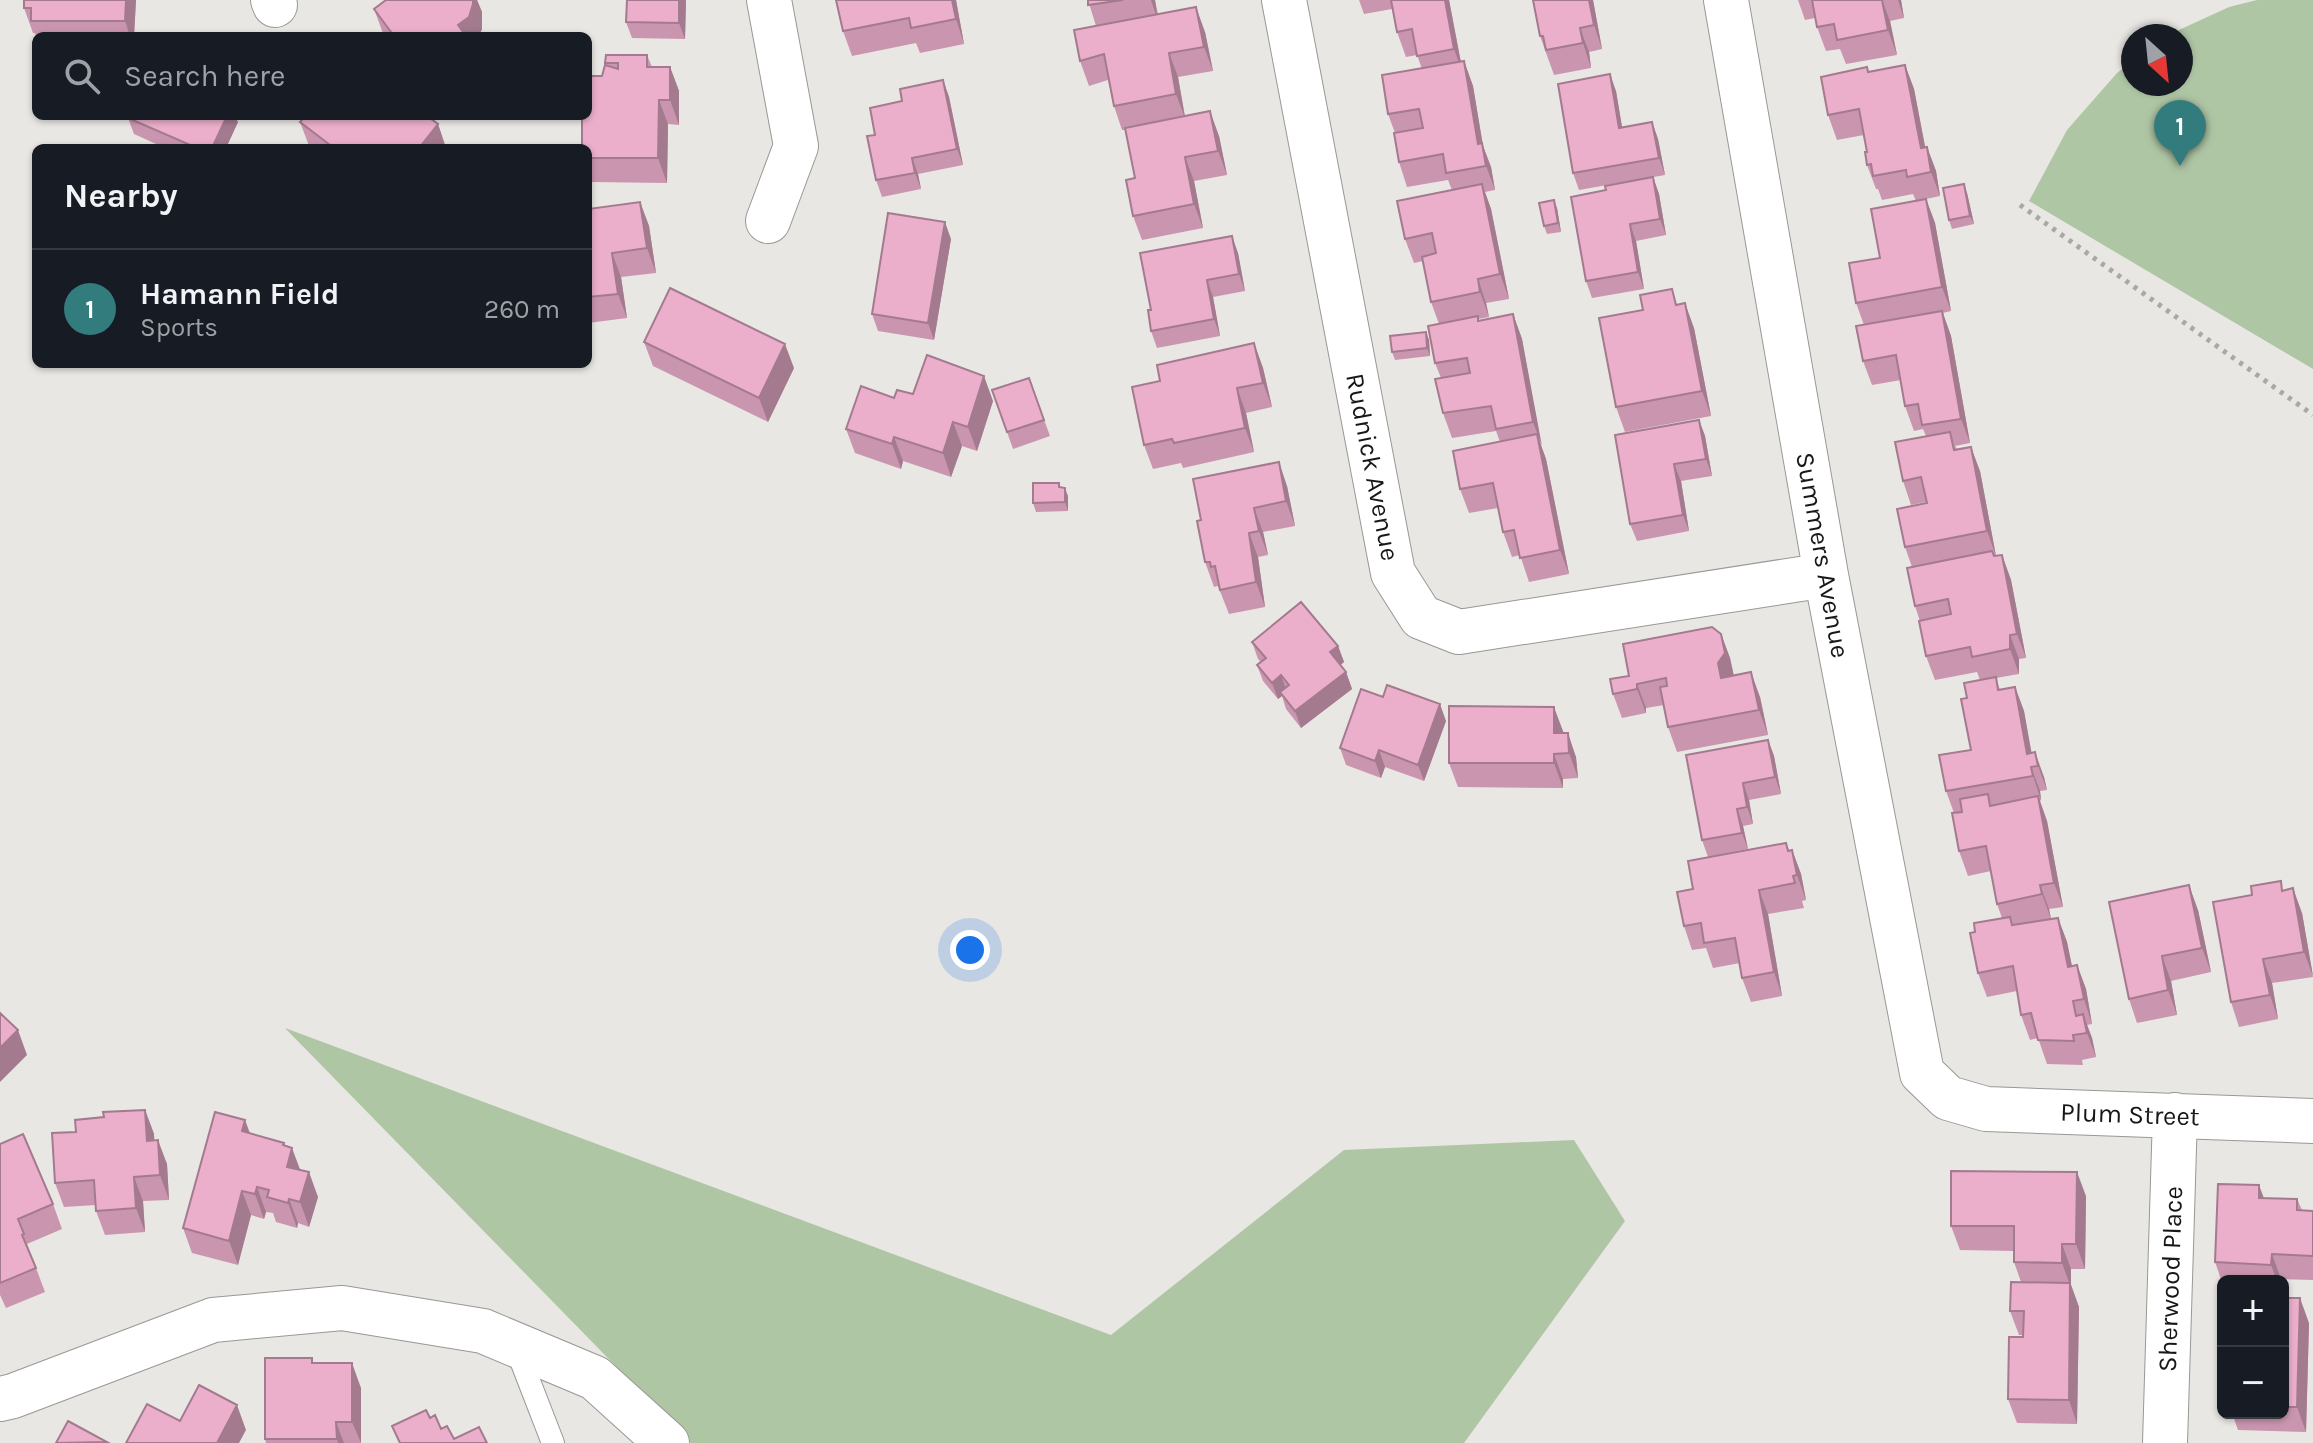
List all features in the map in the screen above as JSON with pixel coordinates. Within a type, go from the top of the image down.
[{"type":"street","points":[[768,221],[796,146],[769,0]]},
{"type":"street","name":"Rudnick Avenue","points":[[1284,0],[1393,573],[1421,617],[1459,632],[1826,575]]},
{"type":"street","name":"Summers Avenue","points":[[1726,0],[1826,575],[1922,1073],[1948,1098]]},
{"type":"street","name":"Plum Street","points":[[1948,1098],[1986,1109],[2313,1121]]},
{"type":"street","name":"Sherwood Place","points":[[2165,1443],[2175,1115]]},
{"type":"street","points":[[0,1399],[213,1320],[342,1308],[483,1331],[595,1378],[667,1443]]},
{"type":"lane","points":[[514,1344],[553,1443]]},
{"type":"path","points":[[2020,205],[2313,415]]},
{"type":"green space","points":[[2257,0],[2313,0],[2313,369],[2029,201],[2067,130],[2121,70],[2121,96],[2193,96],[2192,24],[2229,7]]},
{"type":"green space","points":[[285,1028],[1111,1335],[1344,1150],[1574,1140],[1625,1221],[1464,1443],[691,1443]]},
{"type":"building","points":[[24,0],[126,0],[125,21],[31,21],[31,8],[24,8]]},
{"type":"building","points":[[386,0],[473,0],[469,17],[458,25],[463,32],[391,32],[374,9]]},
{"type":"building","points":[[627,0],[679,0],[679,23],[626,22]]},
{"type":"building","points":[[836,0],[952,0],[956,19],[911,28],[909,18],[843,31]]},
{"type":"building","points":[[1088,0],[1123,0],[1088,5]]},
{"type":"building","points":[[1391,0],[1445,0],[1454,49],[1417,56],[1412,29],[1397,32]]},
{"type":"building","points":[[1533,0],[1589,0],[1594,25],[1580,28],[1583,43],[1546,50]]},
{"type":"building","points":[[1812,0],[1882,0],[1888,30],[1837,40],[1834,24],[1817,27]]},
{"type":"building","points":[[1196,7],[1204,47],[1169,53],[1176,94],[1114,106],[1104,54],[1080,61],[1074,30]]},
{"type":"building","points":[[606,55],[647,55],[647,67],[670,67],[670,100],[659,100],[658,158],[592,158],[592,144],[582,144],[582,120],[592,120],[592,76],[602,76],[605,65],[618,69],[618,63],[605,63]]},
{"type":"building","points":[[1464,61],[1478,144],[1482,143],[1486,166],[1446,173],[1443,154],[1399,162],[1394,133],[1423,128],[1419,109],[1388,114],[1382,75]]},
{"type":"building","points":[[1905,65],[1921,148],[1927,147],[1931,172],[1907,177],[1906,170],[1873,176],[1871,164],[1867,165],[1859,109],[1828,115],[1821,77],[1867,67],[1868,72]]},
{"type":"building","points":[[1610,74],[1619,128],[1652,122],[1659,158],[1573,173],[1558,84]]},
{"type":"building","points":[[943,80],[957,149],[912,158],[915,173],[876,180],[867,136],[875,135],[870,108],[902,101],[900,89]]},
{"type":"building","points":[[1210,111],[1218,151],[1185,157],[1194,204],[1133,216],[1126,180],[1135,178],[1125,128]]},
{"type":"building","points":[[133,120],[225,120],[214,144],[188,144]]},
{"type":"building","points":[[432,120],[438,124],[422,144],[329,144],[300,122]]},
{"type":"building","points":[[1653,177],[1660,219],[1630,224],[1638,272],[1586,281],[1571,197],[1606,190],[1605,186]]},
{"type":"building","points":[[1482,184],[1500,274],[1478,279],[1480,292],[1431,302],[1422,257],[1436,253],[1432,233],[1405,239],[1397,201]]},
{"type":"building","points":[[1964,184],[1970,216],[1949,220],[1943,188]]},
{"type":"building","points":[[1926,199],[1942,287],[1856,303],[1849,263],[1880,258],[1871,209]]},
{"type":"building","points":[[1554,200],[1558,223],[1544,226],[1539,203]]},
{"type":"building","points":[[640,202],[647,248],[612,253],[618,294],[592,297],[592,208]]},
{"type":"building","points":[[888,213],[945,222],[928,323],[872,314]]},
{"type":"building","points":[[1232,236],[1239,274],[1207,280],[1214,319],[1151,331],[1148,310],[1151,310],[1140,253]]},
{"type":"building","points":[[670,288],[785,344],[759,398],[644,342]]},
{"type":"building","points":[[1672,289],[1676,305],[1685,303],[1702,391],[1616,407],[1599,318],[1643,310],[1640,295]]},
{"type":"building","points":[[1942,311],[1961,419],[1922,425],[1918,404],[1905,406],[1896,355],[1863,361],[1856,326]]},
{"type":"building","points":[[1513,314],[1533,422],[1496,429],[1491,406],[1443,413],[1435,379],[1470,373],[1467,358],[1435,363],[1428,326],[1478,316],[1478,321]]},
{"type":"building","points":[[1426,332],[1427,348],[1392,352],[1390,336]]},
{"type":"building","points":[[1254,343],[1263,383],[1237,388],[1245,428],[1174,443],[1172,439],[1144,445],[1132,387],[1160,381],[1157,365]]},
{"type":"building","points":[[927,355],[984,376],[968,427],[953,422],[943,453],[894,437],[892,444],[846,429],[861,386],[894,398],[897,390],[913,394]]},
{"type":"building","points":[[1029,378],[1044,420],[1007,432],[992,390]]},
{"type":"building","points":[[1699,420],[1706,459],[1674,464],[1683,515],[1630,524],[1615,435]]},
{"type":"building","points":[[1950,432],[1954,450],[1971,447],[1987,531],[1905,547],[1897,509],[1927,503],[1921,477],[1903,481],[1895,442]]},
{"type":"building","points":[[1537,434],[1560,550],[1520,558],[1514,530],[1503,532],[1493,483],[1460,489],[1453,451]]},
{"type":"building","points":[[1279,462],[1286,501],[1254,508],[1259,531],[1249,533],[1256,582],[1220,590],[1215,566],[1211,567],[1210,562],[1205,562],[1193,479]]},
{"type":"building","points":[[1033,483],[1059,483],[1059,487],[1065,488],[1065,502],[1033,503]]},
{"type":"building","points":[[1992,551],[1994,556],[2002,555],[2017,634],[2010,635],[2010,649],[1972,657],[1970,647],[1926,656],[1919,621],[1951,614],[1948,599],[1915,606],[1907,568]]},
{"type":"building","points":[[1301,602],[1338,646],[1330,652],[1346,672],[1295,711],[1280,692],[1289,685],[1281,675],[1272,683],[1257,665],[1266,658],[1252,642]]},
{"type":"building","points":[[1712,627],[1721,634],[1725,653],[1718,663],[1721,678],[1751,672],[1759,710],[1668,727],[1660,687],[1667,686],[1666,678],[1637,684],[1637,689],[1613,694],[1610,679],[1629,676],[1623,644]]},
{"type":"building","points":[[1996,677],[1998,690],[2015,687],[2027,754],[2035,752],[2038,766],[2031,767],[2033,776],[1946,791],[1939,755],[1971,750],[1961,699],[1967,698],[1964,683]]},
{"type":"building","points":[[1387,685],[1440,704],[1418,765],[1379,750],[1375,761],[1340,748],[1361,689],[1383,697]]},
{"type":"building","points":[[1449,706],[1554,707],[1554,733],[1568,733],[1569,753],[1554,754],[1554,763],[1449,763]]},
{"type":"building","points":[[1768,740],[1775,777],[1743,783],[1747,807],[1737,809],[1742,833],[1702,840],[1686,755]]},
{"type":"building","points":[[1988,794],[1990,806],[2038,796],[2054,883],[2040,885],[2042,894],[1997,904],[1986,846],[1959,851],[1952,813],[1962,812],[1960,799]]},
{"type":"building","points":[[1786,843],[1788,851],[1792,850],[1797,875],[1793,876],[1795,883],[1759,890],[1774,972],[1742,978],[1735,938],[1704,943],[1701,923],[1684,926],[1677,892],[1693,889],[1688,861]]},
{"type":"building","points":[[2281,881],[2282,891],[2293,888],[2304,952],[2263,959],[2270,995],[2231,1002],[2213,902],[2252,895],[2251,886]]},
{"type":"building","points":[[2189,885],[2202,948],[2162,956],[2168,990],[2129,999],[2109,902]]},
{"type":"building","points":[[2010,917],[2012,925],[2058,918],[2068,967],[2077,965],[2084,999],[2073,1001],[2076,1016],[2083,1014],[2087,1033],[2073,1035],[2074,1041],[2038,1040],[2031,1013],[2021,1015],[2013,966],[1978,973],[1970,933],[1975,932],[1974,923]]},
{"type":"building","points":[[0,1013],[18,1030],[0,1048]]},
{"type":"building","points":[[145,1110],[147,1141],[158,1140],[160,1175],[134,1177],[136,1208],[96,1211],[94,1180],[55,1183],[52,1133],[76,1132],[75,1120],[104,1117],[103,1112]]},
{"type":"building","points":[[215,1112],[245,1120],[242,1131],[292,1148],[287,1167],[309,1172],[300,1202],[289,1199],[288,1203],[267,1197],[269,1190],[257,1187],[255,1194],[242,1191],[229,1241],[183,1228]]},
{"type":"building","points":[[23,1134],[53,1204],[18,1219],[36,1268],[0,1283],[0,1144]]},
{"type":"building","points":[[1951,1171],[2077,1172],[2076,1244],[2062,1244],[2062,1263],[2014,1262],[2014,1226],[1951,1226]]},
{"type":"building","points":[[2218,1184],[2259,1185],[2259,1198],[2297,1199],[2297,1210],[2313,1211],[2313,1256],[2272,1254],[2271,1265],[2215,1262]]},
{"type":"building","points":[[2011,1282],[2070,1283],[2069,1400],[2008,1399],[2009,1337],[2023,1337],[2024,1311],[2010,1311]]},
{"type":"building","points":[[2289,1298],[2300,1298],[2297,1407],[2289,1407]]},
{"type":"building","points":[[265,1358],[312,1358],[312,1363],[352,1363],[352,1422],[336,1422],[337,1439],[265,1439]]},
{"type":"building","points":[[199,1385],[237,1405],[217,1443],[126,1443],[147,1404],[180,1421]]},
{"type":"building","points":[[426,1410],[430,1418],[435,1415],[441,1429],[447,1426],[454,1439],[479,1427],[487,1443],[400,1443],[392,1426]]},
{"type":"building","points":[[68,1421],[107,1442],[56,1443]]},
{"type":"place","name":"Hamann Field","points":[[2180,166]]}]
